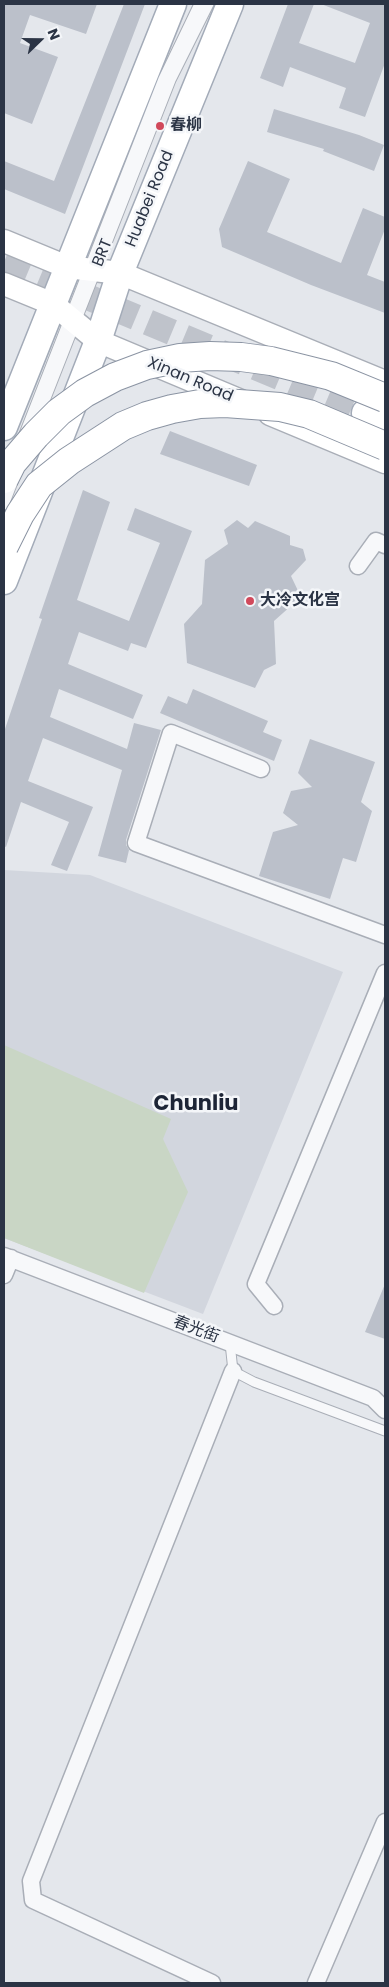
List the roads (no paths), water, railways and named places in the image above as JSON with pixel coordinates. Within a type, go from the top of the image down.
[{"type":"highway","points":[[4,479],[12,463],[36,435],[60,412],[85,393],[115,378],[155,363],[180,358],[210,356],[271,362],[331,376],[378,411]]},
{"type":"highway","points":[[4,546],[20,514],[39,485],[99,440],[123,426],[146,416],[200,404],[225,403],[280,407],[309,414],[385,446]]},
{"type":"main road","name":"Huabei Road","points":[[4,581],[98,342],[93,270],[173,4]]},
{"type":"main road","name":"Huabei Road","points":[[4,427],[93,270],[230,4]]},
{"type":"main road","points":[[4,241],[93,270],[385,382]]},
{"type":"main road","name":"Xinan Road","points":[[4,284],[66,315],[98,342],[385,462]]},
{"type":"street","points":[[358,566],[376,541],[385,545]]},
{"type":"street","points":[[261,769],[171,733],[136,843],[385,935]]},
{"type":"street","points":[[274,1306],[256,1284],[385,973]]},
{"type":"street","points":[[4,1275],[7,1257]]},
{"type":"street","name":"春光街","points":[[7,1257],[373,1398],[385,1410]]},
{"type":"street","points":[[212,1983],[33,1900],[32,1881],[233,1371]]},
{"type":"street","points":[[316,1983],[385,1822]]},
{"type":"lane","name":"BRT","points":[[93,270],[162,79],[199,4]]},
{"type":"lane","name":"BRT","points":[[93,270],[172,80],[209,4]]},
{"type":"lane","points":[[4,485],[66,315]]},
{"type":"lane","points":[[4,505],[66,315]]},
{"type":"lane","points":[[230,1343],[233,1371],[254,1382],[385,1431]]},
{"type":"tunnel","points":[[4,262],[365,413]]},
{"type":"place","name":"春柳","points":[[160,126]]},
{"type":"place","name":"大冷文化宫","points":[[250,601]]},
{"type":"district","name":"Chunliu","points":[[196,1105]]}]
